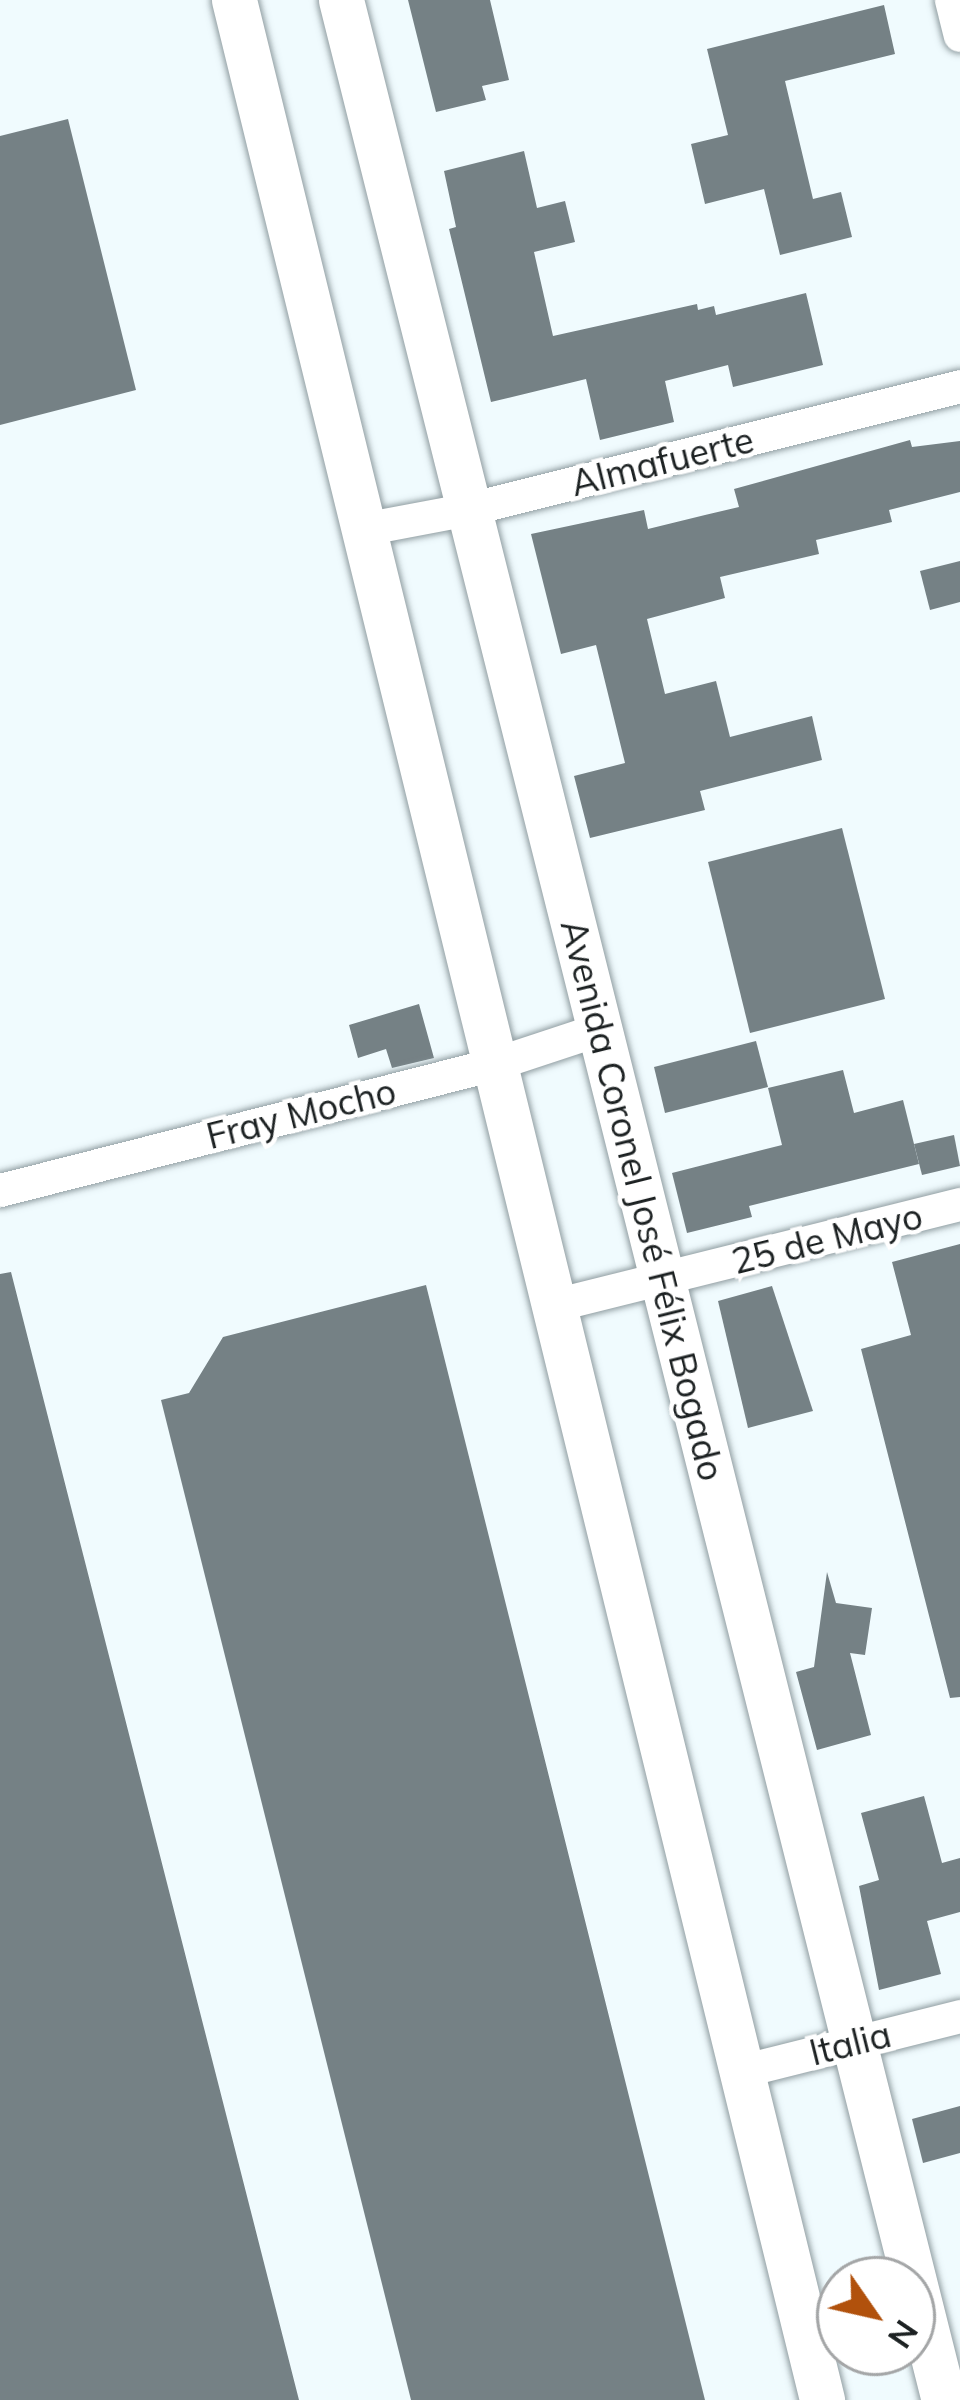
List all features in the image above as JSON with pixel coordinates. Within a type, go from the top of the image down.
[{"type":"main road","points":[[234,0],[821,2400]]},
{"type":"main road","name":"Avenida Coronel José Félix Bogado","points":[[341,0],[944,2400]]},
{"type":"street","points":[[951,0],[960,35]]},
{"type":"street","name":"Almafuerte","points":[[363,529],[469,509],[960,386]]},
{"type":"street","name":"Fray Mocho","points":[[0,1190],[494,1064],[600,1029]]},
{"type":"street","name":"25 de Mayo","points":[[554,1306],[960,1204]]},
{"type":"street","name":"Italia","points":[[741,2071],[960,2016]]},
{"type":"building","points":[[408,0],[490,0],[509,80],[482,86],[486,100],[436,112]]},
{"type":"building","points":[[884,5],[895,54],[785,81],[813,199],[841,192],[852,237],[780,255],[764,189],[705,204],[691,144],[728,135],[707,49]]},
{"type":"building","points":[[68,119],[136,390],[0,425],[0,136]]},
{"type":"building","points":[[524,151],[537,208],[565,201],[575,242],[534,252],[553,336],[697,304],[698,310],[714,306],[716,315],[806,293],[823,365],[733,387],[728,365],[665,381],[674,422],[600,440],[586,379],[491,402],[449,229],[456,227],[444,171]]},
{"type":"building","points":[[910,440],[912,447],[960,441],[960,492],[889,510],[892,522],[816,540],[819,554],[720,577],[725,598],[647,619],[665,694],[716,681],[730,737],[812,716],[822,760],[700,791],[705,810],[590,838],[574,776],[625,763],[596,645],[561,654],[531,534],[644,510],[648,529],[739,507],[734,489]]},
{"type":"building","points":[[960,561],[960,602],[930,610],[920,571]]},
{"type":"building","points":[[842,828],[885,999],[750,1033],[708,862]]},
{"type":"building","points":[[419,1004],[434,1058],[392,1068],[386,1049],[358,1058],[349,1025]]},
{"type":"building","points":[[756,1041],[768,1087],[665,1113],[654,1067]]},
{"type":"building","points":[[843,1070],[854,1113],[903,1100],[919,1164],[749,1206],[752,1217],[687,1233],[672,1173],[782,1145],[768,1088]]},
{"type":"building","points":[[954,1135],[960,1166],[922,1175],[914,1144]]},
{"type":"building","points":[[960,1244],[960,1697],[950,1698],[861,1349],[911,1335],[892,1262]]},
{"type":"building","points":[[11,1272],[299,2400],[0,2400],[0,1274]]},
{"type":"building","points":[[426,1285],[705,2400],[411,2400],[161,1400],[189,1393],[223,1337]]},
{"type":"building","points":[[772,1286],[813,1411],[748,1428],[718,1301]]},
{"type":"building","points":[[827,1572],[836,1603],[872,1608],[865,1655],[850,1653],[871,1735],[817,1750],[796,1672],[814,1667]]},
{"type":"building","points":[[924,1796],[942,1863],[960,1858],[960,1912],[927,1921],[941,1974],[879,1990],[859,1886],[879,1880],[861,1813]]},
{"type":"building","points":[[960,2106],[960,2153],[923,2163],[912,2119]]}]
